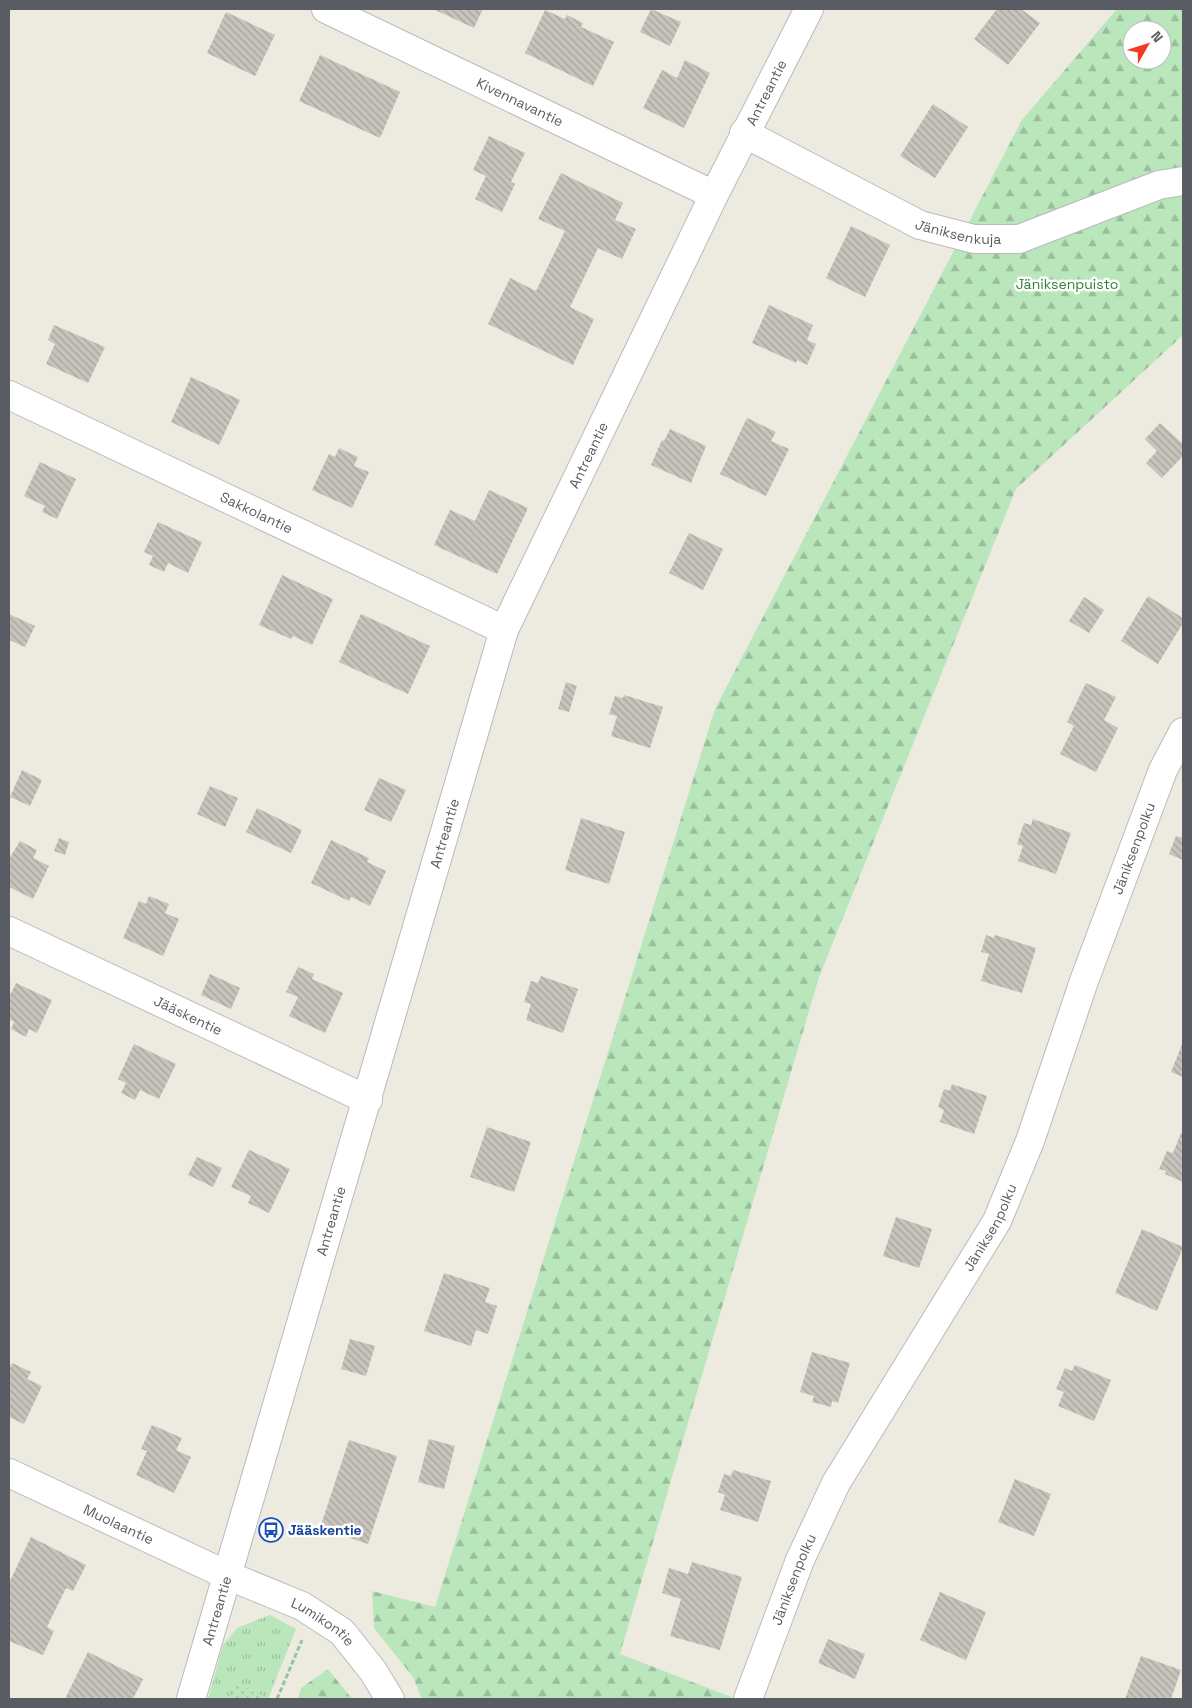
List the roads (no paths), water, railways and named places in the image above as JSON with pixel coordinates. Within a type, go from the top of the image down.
[{"type":"street","name":"Kivennavantie","points":[[326,9],[714,195]]},
{"type":"street","name":"Antreantie","points":[[191,1699],[368,1100],[504,630],[714,195],[809,9]]},
{"type":"street","name":"Jäniksenkuja","points":[[744,134],[920,225],[974,239],[1019,239],[1159,185],[1183,181]]},
{"type":"street","name":"Sakkolantie","points":[[9,395],[504,630]]},
{"type":"street","name":"Jäniksenpolku","points":[[748,1699],[800,1560],[836,1483],[997,1221],[1030,1141],[1084,981],[1163,770],[1183,732]]},
{"type":"street","name":"Jääskentie","points":[[9,930],[368,1100]]},
{"type":"street","name":"Muolaantie","points":[[9,1473],[228,1576]]},
{"type":"street","name":"Lumikontie","points":[[228,1576],[302,1606],[342,1632],[373,1671],[390,1699]]},
{"type":"place","name":"Jääskentie","points":[[271,1530]]},
{"type":"park label","name":"Jäniksenpuisto","points":[[1067,284]]}]
